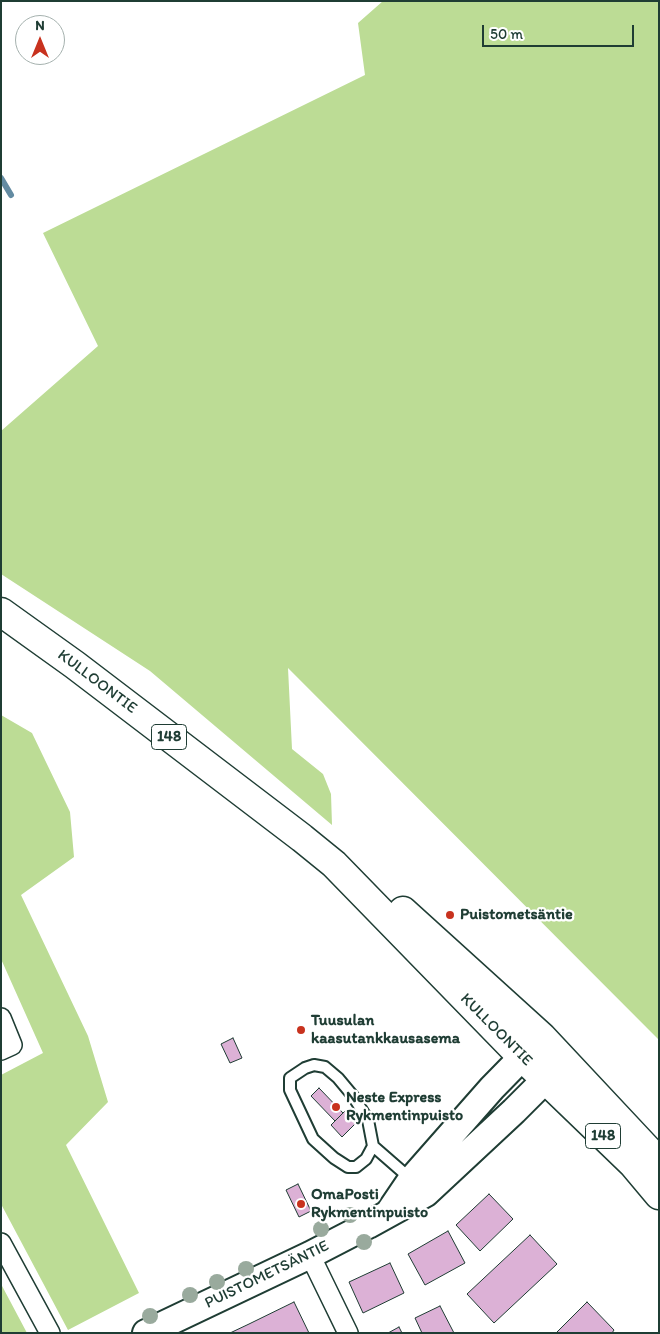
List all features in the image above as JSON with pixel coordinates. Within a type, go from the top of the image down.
[{"type":"main road","name":"KULLOONTIE","points":[[1,612],[83,671],[334,864],[522,1057],[632,1164],[659,1194]]},
{"type":"main road","name":"KULLOONTIE","points":[[334,864],[382,892],[542,1036],[659,1162]]},
{"type":"street","points":[[1,1018],[12,1045],[1,1050]]},
{"type":"street","name":"PUISTOMETSÄNTIE","points":[[419,1186],[492,1088],[542,1036]]},
{"type":"street","name":"PUISTOMETSÄNTIE","points":[[146,1333],[387,1216],[419,1186],[504,1122],[565,1060]]},
{"type":"street","points":[[1,1243],[50,1333]]},
{"type":"street","points":[[310,1255],[348,1333]]},
{"type":"lane","points":[[373,1146],[366,1160],[356,1167],[348,1167],[334,1158],[313,1139],[290,1090],[290,1078],[305,1068],[314,1065],[325,1068],[338,1078],[353,1096],[368,1120],[373,1146],[419,1186]]},
{"type":"green space","points":[[383,1],[659,1],[659,1040],[288,668],[292,749],[323,774],[331,794],[332,825],[150,671],[1,574],[1,431],[98,346],[43,233],[365,75],[358,23]]},
{"type":"green space","points":[[1,715],[32,733],[70,812],[74,857],[21,895],[88,1036],[108,1102],[66,1145],[139,1293],[68,1330],[1,1204],[1,1075],[43,1053],[1,959]]},
{"type":"green space","points":[[1,1284],[27,1333],[1,1333]]},
{"type":"building","points":[[233,1038],[242,1058],[230,1063],[221,1044]]},
{"type":"building","points":[[319,1088],[343,1113],[335,1121],[311,1096]]},
{"type":"building","points":[[347,1109],[358,1121],[342,1137],[331,1125]]},
{"type":"building","name":"OmaPosti Rykmentinpuisto","points":[[298,1184],[311,1211],[299,1217],[286,1190]]},
{"type":"building","points":[[489,1194],[513,1219],[480,1251],[456,1225]]},
{"type":"building","points":[[448,1231],[465,1263],[425,1285],[408,1254]]},
{"type":"building","points":[[530,1235],[557,1264],[494,1323],[467,1294]]},
{"type":"building","points":[[390,1263],[404,1293],[363,1313],[349,1282]]},
{"type":"building","points":[[294,1302],[309,1333],[230,1333],[249,1324]]},
{"type":"building","points":[[587,1302],[614,1330],[612,1333],[556,1333]]},
{"type":"building","points":[[440,1306],[454,1333],[422,1333],[415,1318]]},
{"type":"building","points":[[399,1327],[402,1333],[388,1333]]},
{"type":"waterway","points":[[1,178],[11,195]]},
{"type":"place","name":"Puistometsäntie","points":[[450,915]]},
{"type":"place","name":"Tuusulan kaasutankkausasema","points":[[301,1030]]},
{"type":"place","name":"Neste Express Rykmentinpuisto","points":[[336,1107]]},
{"type":"place","name":"OmaPosti Rykmentinpuisto","points":[[301,1204]]}]
